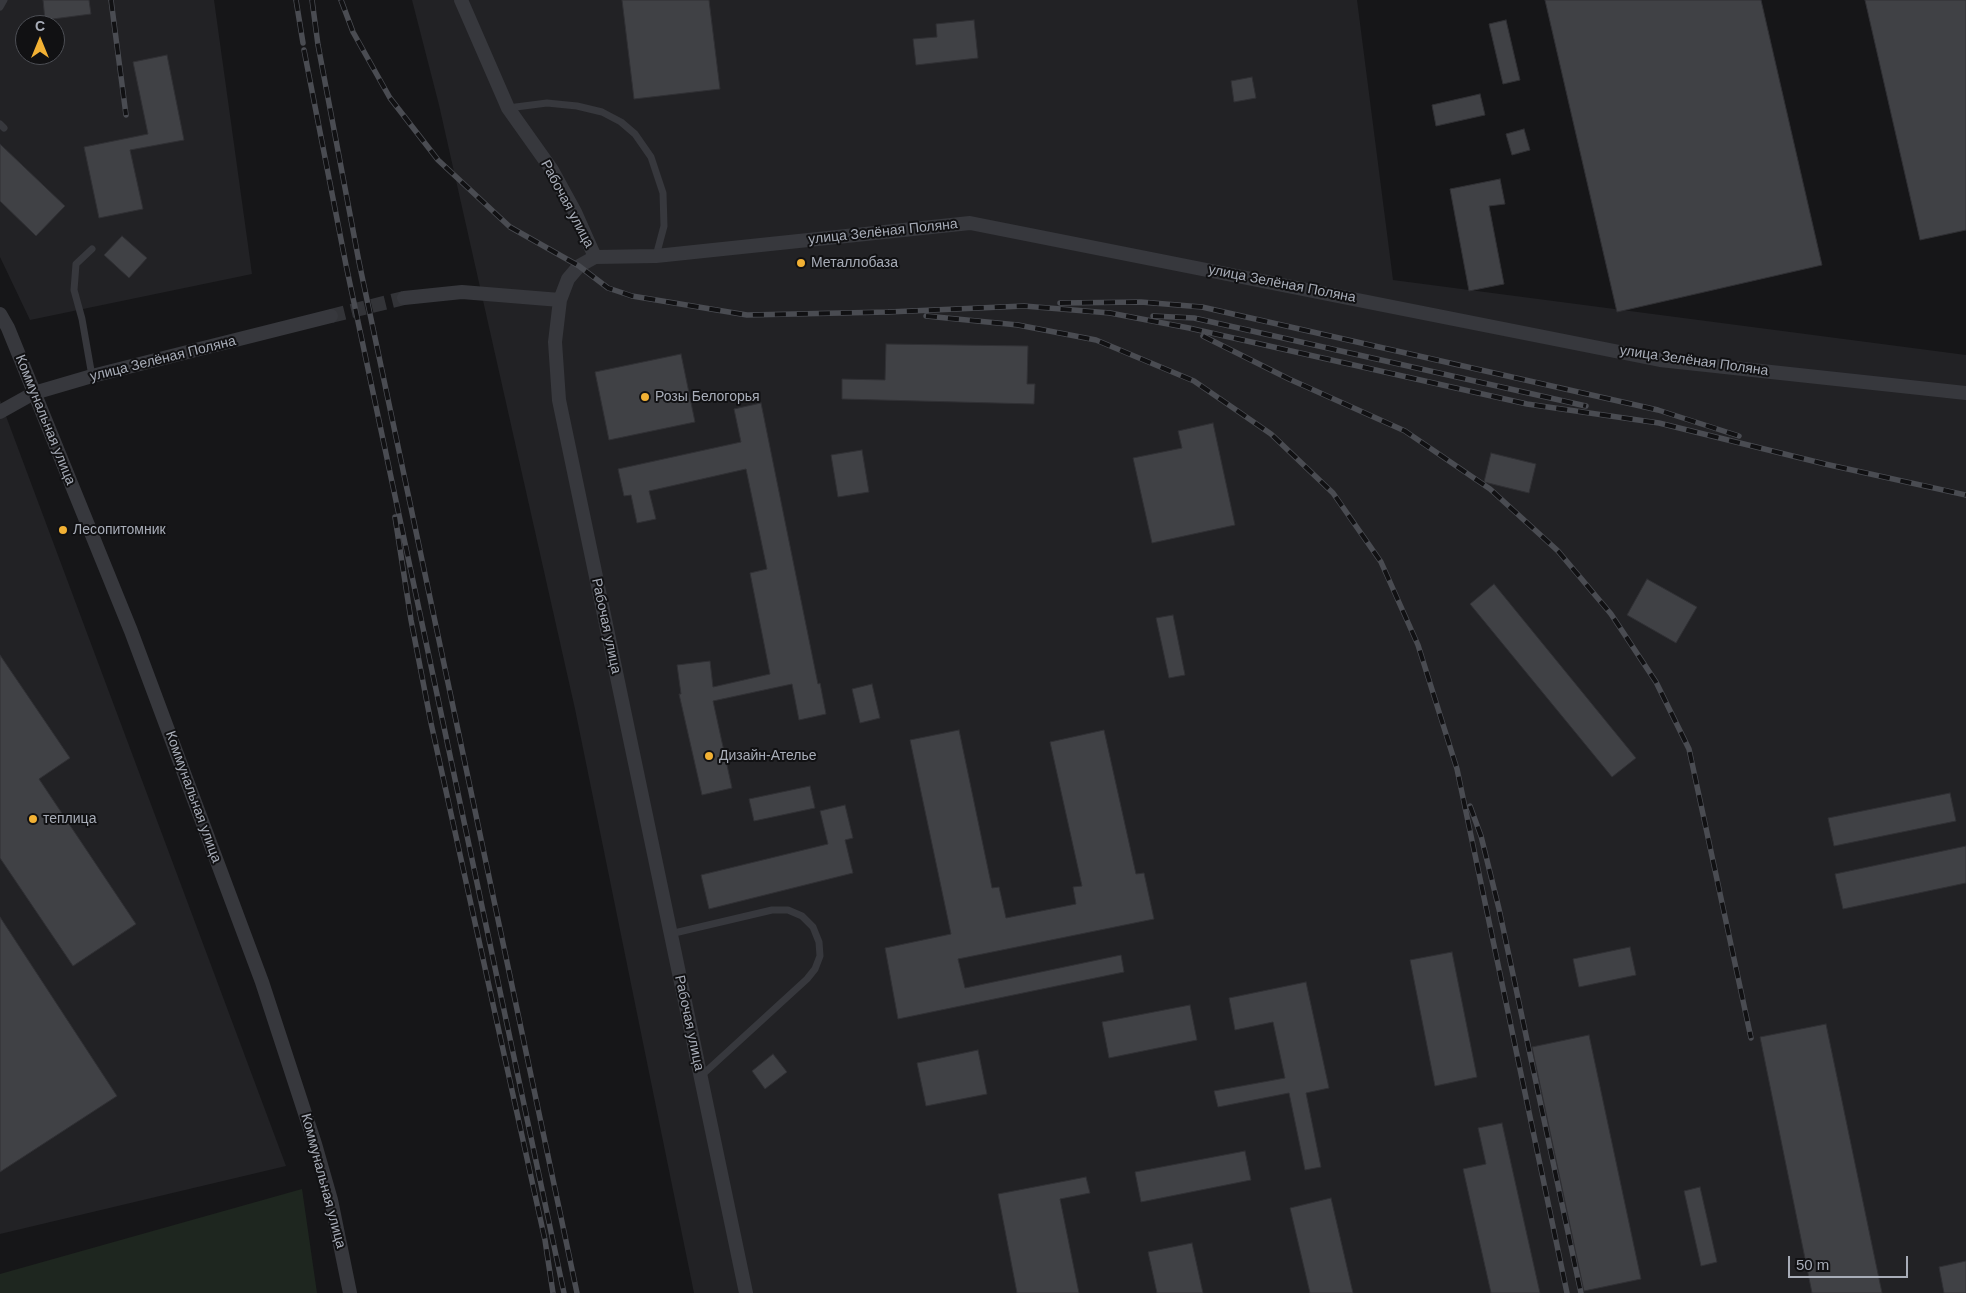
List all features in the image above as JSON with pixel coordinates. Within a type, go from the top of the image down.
[{"type":"street","name":"Рабочая улица","points":[[461,0],[508,108],[552,170],[575,212],[595,257],[579,266],[568,279],[560,300],[555,342],[559,400],[746,1293]]},
{"type":"street","name":"улица Зелёная Поляна","points":[[595,257],[656,256],[970,223],[1660,360],[1966,393]]},
{"type":"street","points":[[404,298],[415,295],[462,292],[560,300]]},
{"type":"street","name":"Коммунальная улица","points":[[0,314],[8,328],[131,631],[262,982],[315,1144],[331,1200],[350,1293]]},
{"type":"street","name":"улица Зелёная Поляна","points":[[0,412],[34,394],[92,376],[331,316]]},
{"type":"lane","points":[[0,7],[4,0]]},
{"type":"lane","points":[[508,108],[547,103],[576,106],[602,112],[621,122],[635,134],[651,157],[663,193],[664,226],[656,256]]},
{"type":"lane","points":[[92,249],[76,264],[74,290],[82,320],[92,376]]},
{"type":"lane","points":[[670,934],[772,910],[788,910],[802,916],[814,927],[819,942],[820,956],[807,980],[700,1076]]},
{"type":"shaded area","points":[[0,0],[214,0],[252,274],[30,320],[0,257]]},
{"type":"shaded area","points":[[412,0],[1357,0],[1393,280],[1966,355],[1966,1293],[694,1293],[575,709],[439,105]]},
{"type":"shaded area","points":[[0,400],[286,1166],[0,1234]]},
{"type":"shaded area","points":[[302,1189],[317,1293],[0,1293],[0,1274]]},
{"type":"building","points":[[43,0],[89,0],[91,14],[65,17],[65,15],[44,15]]},
{"type":"building","points":[[622,0],[709,0],[720,89],[634,99]]},
{"type":"building","points":[[1545,0],[1761,0],[1822,265],[1617,312]]},
{"type":"building","points":[[1865,0],[1966,0],[1966,230],[1920,240]]},
{"type":"building","points":[[974,20],[978,58],[916,65],[913,39],[937,37],[936,24]]},
{"type":"building","points":[[1506,20],[1520,80],[1503,84],[1489,24]]},
{"type":"building","points":[[167,55],[184,140],[130,150],[143,209],[99,218],[84,147],[148,134],[133,62]]},
{"type":"building","points":[[1252,77],[1256,98],[1234,102],[1231,81]]},
{"type":"building","points":[[1480,94],[1485,115],[1436,126],[1432,105]]},
{"type":"building","points":[[1524,129],[1530,150],[1512,155],[1506,134]]},
{"type":"building","points":[[0,144],[65,206],[36,236],[0,201]]},
{"type":"building","points":[[1500,179],[1505,204],[1489,206],[1504,284],[1469,291],[1450,189]]},
{"type":"building","points":[[122,236],[147,258],[129,278],[104,255]]},
{"type":"building","points":[[886,344],[1028,346],[1027,384],[1035,384],[1034,404],[842,399],[842,379],[885,380]]},
{"type":"building","name":"Розы Белогорья","points":[[681,354],[695,422],[609,440],[595,372]]},
{"type":"building","points":[[761,403],[818,684],[820,683],[826,714],[799,720],[792,684],[713,701],[732,788],[702,795],[679,694],[681,694],[677,665],[710,661],[713,687],[770,674],[750,573],[767,569],[746,469],[649,491],[656,519],[637,523],[631,495],[624,496],[618,469],[741,442],[734,409]]},
{"type":"building","points":[[1213,423],[1235,525],[1152,543],[1133,458],[1182,448],[1178,431]]},
{"type":"building","points":[[862,450],[869,492],[838,497],[831,455]]},
{"type":"building","points":[[1491,453],[1536,464],[1529,493],[1484,482]]},
{"type":"building","points":[[1647,579],[1697,607],[1676,643],[1627,615]]},
{"type":"building","points":[[1494,584],[1636,758],[1612,777],[1470,604]]},
{"type":"building","points":[[1173,615],[1185,675],[1169,678],[1156,618]]},
{"type":"building","name":"теплица","points":[[0,655],[70,758],[39,779],[136,924],[73,966],[0,858]]},
{"type":"building","points":[[872,684],[880,718],[860,723],[852,689]]},
{"type":"building","points":[[959,730],[992,888],[999,887],[1006,918],[1076,904],[1073,887],[1082,886],[1050,742],[1104,730],[1136,874],[1144,873],[1154,919],[958,959],[965,988],[1121,955],[1124,972],[898,1019],[885,948],[951,934],[910,740]]},
{"type":"building","points":[[810,786],[815,808],[754,821],[749,799]]},
{"type":"building","points":[[1950,793],[1956,821],[1834,846],[1828,818]]},
{"type":"building","points":[[845,805],[853,838],[845,840],[853,873],[709,909],[701,875],[828,844],[820,811]]},
{"type":"building","points":[[1966,846],[1966,883],[1843,909],[1835,874]]},
{"type":"building","points":[[0,917],[117,1096],[0,1172]]},
{"type":"building","points":[[1630,947],[1636,975],[1579,987],[1573,959]]},
{"type":"building","points":[[1452,952],[1477,1077],[1435,1086],[1410,960]]},
{"type":"building","points":[[1306,982],[1329,1088],[1306,1093],[1321,1167],[1305,1170],[1289,1093],[1218,1107],[1214,1091],[1285,1078],[1273,1022],[1235,1030],[1229,998]]},
{"type":"building","points":[[1190,1005],[1197,1040],[1109,1058],[1102,1022]]},
{"type":"building","points":[[1826,1024],[1882,1293],[1812,1293],[1760,1037]]},
{"type":"building","points":[[1589,1035],[1641,1279],[1584,1291],[1532,1047]]},
{"type":"building","points":[[978,1050],[987,1094],[926,1106],[917,1063]]},
{"type":"building","points":[[773,1054],[787,1072],[765,1089],[752,1071]]},
{"type":"building","points":[[1502,1123],[1540,1293],[1491,1293],[1463,1169],[1486,1164],[1478,1128]]},
{"type":"building","points":[[1245,1151],[1251,1180],[1141,1202],[1135,1172]]},
{"type":"building","points":[[1086,1177],[1090,1193],[1060,1199],[1079,1293],[1017,1293],[998,1194]]},
{"type":"building","points":[[1700,1187],[1717,1262],[1701,1266],[1684,1191]]},
{"type":"building","points":[[1331,1198],[1353,1293],[1310,1293],[1290,1208]]},
{"type":"building","points":[[1192,1243],[1203,1293],[1157,1293],[1148,1252]]},
{"type":"building","points":[[1966,1261],[1966,1293],[1944,1293],[1939,1267]]},
{"type":"tunnel","points":[[331,316],[404,298]]},
{"type":"railway","points":[[111,0],[126,115]]},
{"type":"railway","points":[[296,0],[303,43]]},
{"type":"railway","points":[[312,0],[318,45],[359,262],[577,1293]]},
{"type":"railway","points":[[341,0],[353,32],[390,98],[438,160],[510,227],[579,266],[608,288],[632,296],[747,315],[888,312],[1024,306],[1110,313],[1189,328],[1527,404],[1659,423],[1825,464],[1966,495]]},
{"type":"railway","points":[[304,50],[346,265],[564,1293]]},
{"type":"railway","points":[[1060,303],[1141,302],[1202,307],[1658,410],[1739,436]]},
{"type":"railway","points":[[926,316],[1018,325],[1096,340],[1194,381],[1271,434],[1333,493],[1381,562],[1418,645],[1457,769],[1567,1293]]},
{"type":"railway","points":[[1153,316],[1194,318],[1586,406]]},
{"type":"railway","points":[[1203,336],[1289,379],[1405,431],[1490,489],[1558,551],[1611,614],[1656,682],[1689,749],[1751,1038]]},
{"type":"railway","points":[[395,517],[411,620],[431,723],[545,1240],[553,1293]]},
{"type":"railway","points":[[1470,806],[1481,836],[1499,909],[1581,1293]]},
{"type":"place","name":"Металлобаза","points":[[801,263]]},
{"type":"place","name":"Розы Белогорья","points":[[645,397]]},
{"type":"place","name":"Лесопитомник","points":[[63,530]]},
{"type":"place","name":"Дизайн-Ателье","points":[[709,756]]},
{"type":"place","name":"теплица","points":[[33,819]]}]
